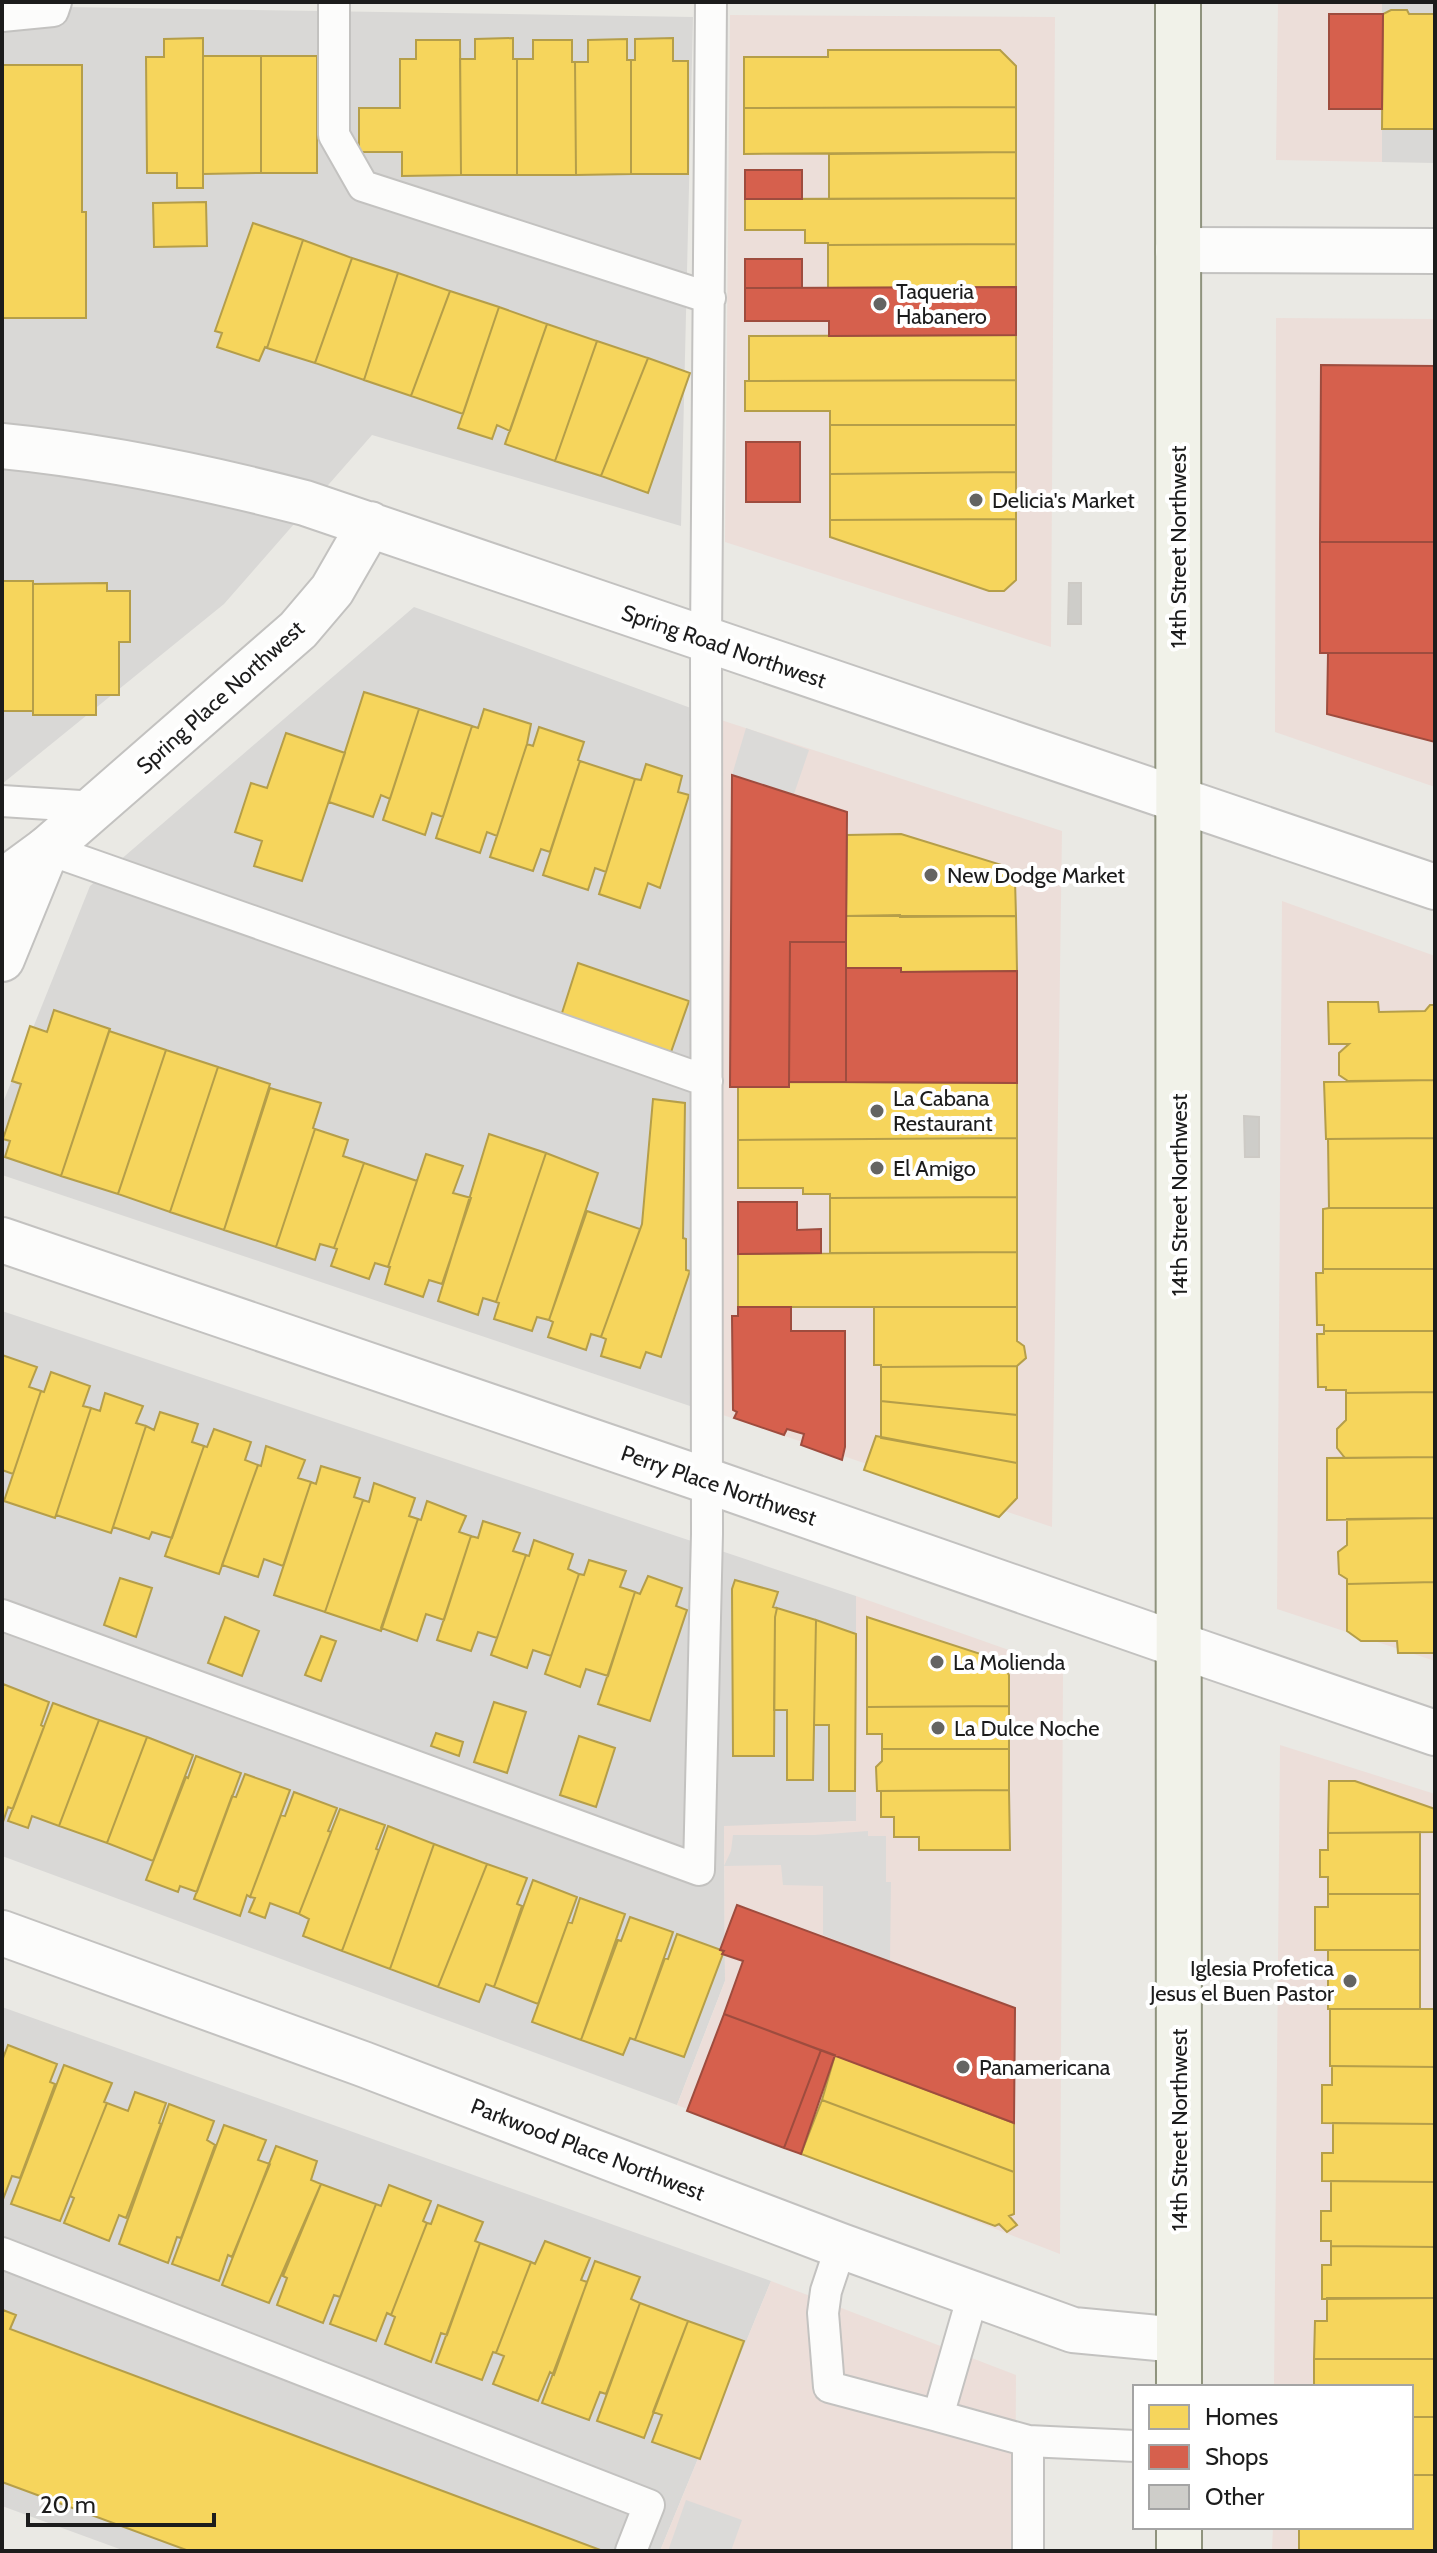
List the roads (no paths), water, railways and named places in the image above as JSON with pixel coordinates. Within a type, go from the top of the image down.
[{"type":"main road","name":"14th Street Northwest","points":[[1178,2],[1179,2385]]},
{"type":"main road","points":[[1179,2529],[1179,2551]]},
{"type":"street","points":[[1178,250],[1435,251]]},
{"type":"street","name":"Spring Road Northwest","points":[[2,446],[127,463],[217,480],[305,503],[1435,887]]},
{"type":"street","name":"Spring Place Northwest","points":[[2,882],[47,849],[298,630],[332,590],[370,524]]},
{"type":"street","name":"Spring Place Northwest","points":[[2,959],[47,849]]},
{"type":"street","name":"Perry Place Northwest","points":[[2,1240],[707,1480],[1067,1608],[1435,1733]]},
{"type":"street","name":"Parkwood Place Northwest","points":[[2,1933],[363,2064],[841,2246],[1073,2330],[1179,2340]]},
{"type":"lane","points":[[2,16],[53,11],[56,2]]},
{"type":"lane","points":[[334,2],[334,135],[363,186],[710,298]]},
{"type":"lane","points":[[2,1615],[699,1870],[707,1480],[706,640],[711,2]]},
{"type":"lane","points":[[2,801],[96,807]]},
{"type":"lane","points":[[47,849],[707,1081]]},
{"type":"lane","points":[[841,2246],[826,2291],[823,2313],[829,2387],[1028,2441],[1133,2446]]},
{"type":"lane","points":[[2,2253],[649,2505],[631,2551]]},
{"type":"lane","points":[[938,2416],[973,2295]]},
{"type":"lane","points":[[1028,2441],[1028,2551]]},
{"type":"place","name":"Taqueria Habanero","points":[[880,304]]},
{"type":"place","name":"Delicia's Market","points":[[976,500]]},
{"type":"place","name":"New Dodge Market","points":[[931,875]]},
{"type":"place","name":"La Cabana Restaurant","points":[[877,1111]]},
{"type":"place","name":"El Amigo","points":[[877,1168]]},
{"type":"place","name":"La Molienda","points":[[937,1662]]},
{"type":"place","name":"La Dulce Noche","points":[[938,1728]]},
{"type":"place","name":"Iglesia Profetica Jesus el Buen Pastor","points":[[1350,1981]]},
{"type":"place","name":"Panamericana","points":[[963,2067]]}]
